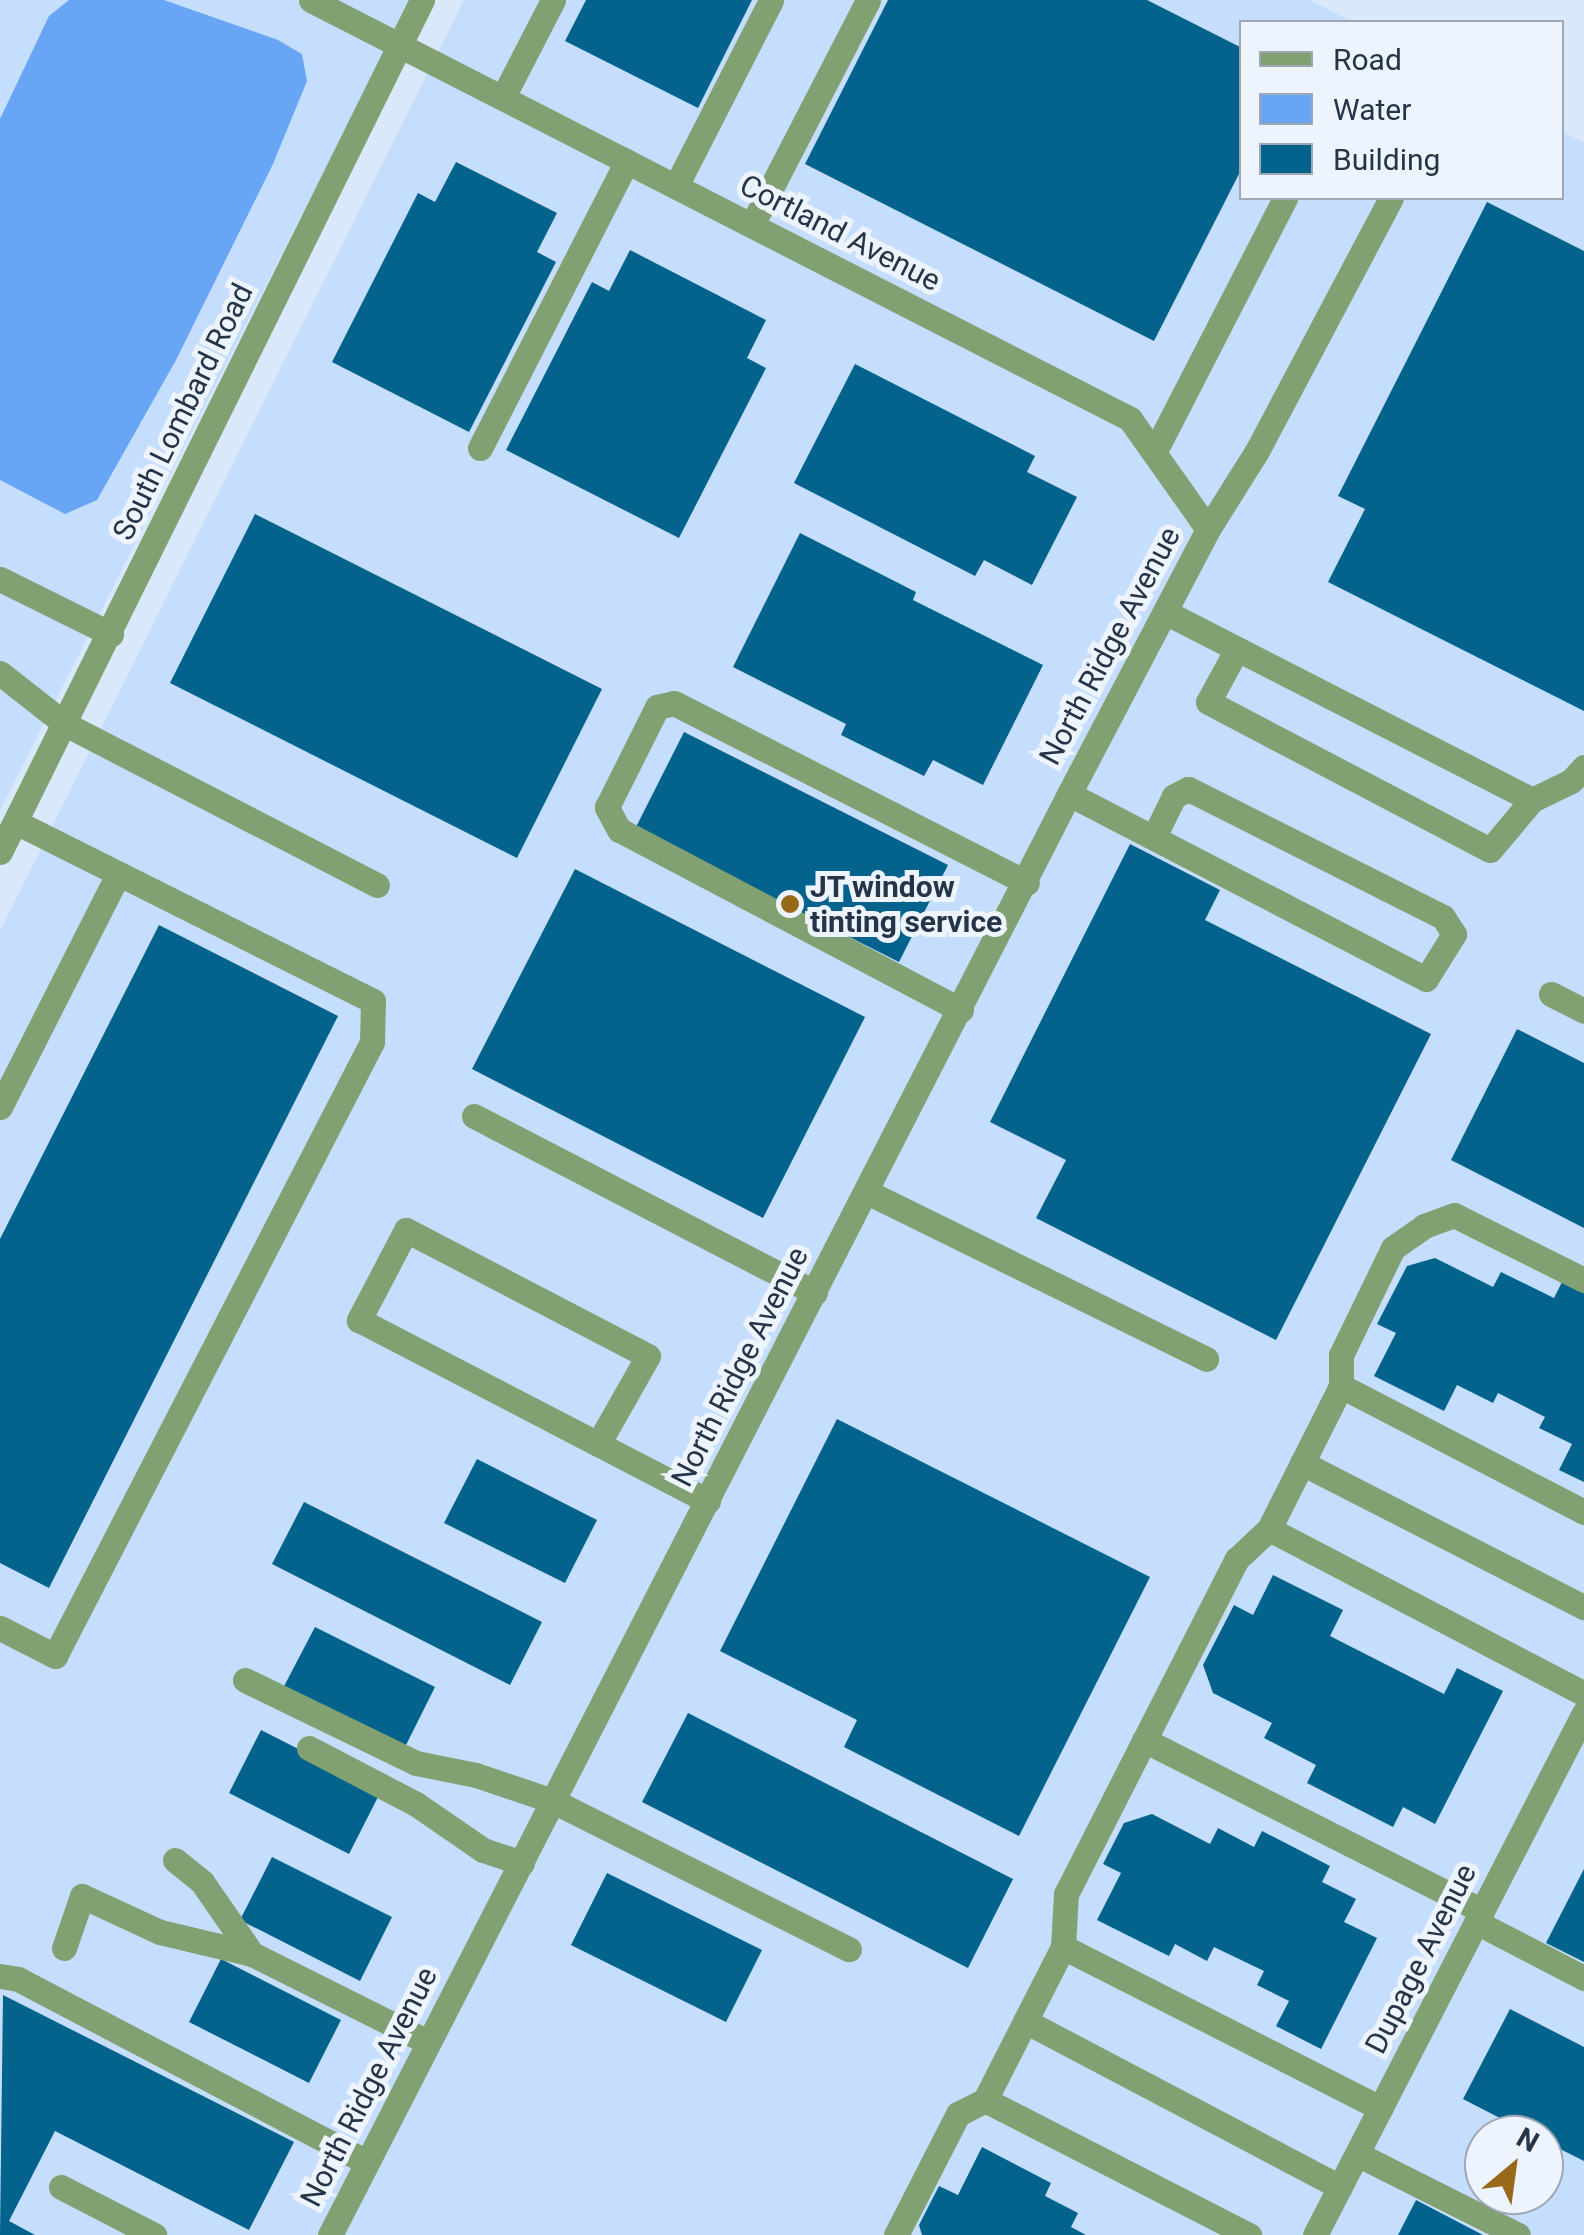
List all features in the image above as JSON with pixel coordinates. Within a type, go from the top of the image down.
[{"type":"street","name":"Cortland Avenue","points":[[311,0],[1130,419],[1208,529]]},
{"type":"street","name":"South Lombard Road","points":[[0,852],[422,0]]},
{"type":"street","points":[[503,97],[554,0]]},
{"type":"street","points":[[676,186],[771,0]]},
{"type":"street","points":[[752,225],[868,0]]},
{"type":"street","points":[[480,448],[626,161]]},
{"type":"street","points":[[1154,452],[1283,200]]},
{"type":"street","name":"North Ridge Avenue","points":[[330,2235],[1069,794],[1208,529],[1257,451],[1390,200]]},
{"type":"street","points":[[0,579],[110,634]]},
{"type":"street","points":[[1165,612],[1532,800]]},
{"type":"street","points":[[1237,649],[1208,702],[1490,850],[1532,800],[1571,780],[1584,767]]},
{"type":"street","points":[[0,674],[65,724],[377,885]]},
{"type":"street","points":[[961,1010],[619,830],[607,807],[656,707],[674,703],[1026,883]]},
{"type":"street","points":[[1069,794],[1426,979],[1454,934],[1443,917],[1188,790],[1174,796],[1154,837]]},
{"type":"street","points":[[0,1628],[55,1656],[372,1042],[373,1001],[15,822]]},
{"type":"street","points":[[0,1107],[118,874]]},
{"type":"street","points":[[1552,994],[1584,1010]]},
{"type":"street","points":[[474,1116],[815,1293]]},
{"type":"street","points":[[867,1192],[1206,1360]]},
{"type":"street","points":[[896,2235],[958,2114],[984,2100],[1063,1947],[1066,1894],[1237,1559],[1269,1528],[1341,1386],[1341,1355],[1392,1248],[1424,1226],[1454,1215],[1584,1280]]},
{"type":"street","points":[[598,1444],[648,1356],[406,1230],[359,1320],[598,1444],[708,1501]]},
{"type":"street","points":[[1341,1386],[1584,1512]]},
{"type":"street","points":[[1302,1463],[1584,1607]]},
{"type":"street","points":[[1269,1528],[1584,1694]]},
{"type":"street","points":[[245,1680],[416,1763],[476,1775],[553,1801],[849,1948]]},
{"type":"street","name":"Dupage Avenue","points":[[1315,2235],[1581,1728]]},
{"type":"street","points":[[1144,1740],[1479,1916],[1584,1978]]},
{"type":"street","points":[[309,1748],[416,1804],[484,1850],[522,1863]]},
{"type":"street","points":[[175,1860],[202,1882],[252,1954]]},
{"type":"street","points":[[64,1948],[82,1896],[160,1932],[252,1954],[428,2042]]},
{"type":"street","points":[[1063,1947],[1381,2108]]},
{"type":"street","points":[[0,1976],[18,1979],[368,2162]]},
{"type":"street","points":[[1024,2021],[1340,2186]]},
{"type":"street","points":[[984,2100],[1249,2235]]},
{"type":"street","points":[[1357,2154],[1518,2235]]},
{"type":"street","points":[[61,2187],[154,2235]]},
{"type":"shaded area","points":[[0,0],[411,0],[0,810]]},
{"type":"shaded area","points":[[464,0],[1310,0],[1349,20],[1239,20],[1239,200],[1564,200],[1564,132],[1584,143],[1584,2235],[0,2235],[0,931]]},
{"type":"water","points":[[69,0],[164,0],[278,40],[302,54],[307,81],[273,164],[176,360],[97,500],[65,514],[0,480],[0,119],[49,16]]},
{"type":"building","points":[[586,0],[752,0],[698,108],[565,41]]},
{"type":"building","points":[[888,0],[1147,0],[1239,46],[1239,174],[1154,341],[805,164]]},
{"type":"building","points":[[456,162],[557,213],[537,252],[556,262],[469,432],[332,362],[418,193],[435,202]]},
{"type":"building","points":[[1487,202],[1584,251],[1584,711],[1328,582],[1365,509],[1338,496]]},
{"type":"building","points":[[630,250],[766,320],[747,358],[766,368],[679,538],[506,450],[592,282],[609,291]]},
{"type":"building","points":[[855,364],[1035,456],[1027,472],[1077,497],[1032,585],[984,560],[975,576],[794,483]]},
{"type":"building","points":[[255,514],[602,689],[517,858],[170,683]]},
{"type":"building","points":[[800,533],[916,592],[913,600],[1043,665],[983,785],[933,760],[924,776],[841,735],[846,724],[733,667]]},
{"type":"building","points":[[684,732],[948,865],[899,962],[635,829]]},
{"type":"building","points":[[1130,844],[1220,890],[1205,920],[1431,1034],[1276,1340],[1036,1218],[1066,1160],[990,1122]]},
{"type":"building","points":[[575,869],[865,1017],[763,1218],[472,1069]]},
{"type":"building","points":[[159,925],[338,1016],[49,1588],[0,1563],[0,1239]]},
{"type":"building","points":[[1517,1029],[1584,1063],[1584,1228],[1451,1160]]},
{"type":"building","points":[[1435,1258],[1493,1287],[1501,1272],[1554,1298],[1562,1282],[1584,1293],[1584,1482],[1559,1470],[1572,1444],[1539,1428],[1545,1417],[1498,1393],[1493,1403],[1457,1385],[1444,1411],[1374,1376],[1396,1333],[1377,1324],[1407,1266]]},
{"type":"building","points":[[837,1419],[1150,1577],[1019,1836],[844,1747],[857,1720],[720,1651]]},
{"type":"building","points":[[477,1459],[597,1520],[565,1583],[444,1523]]},
{"type":"building","points":[[304,1502],[542,1622],[510,1685],[272,1564]]},
{"type":"building","points":[[1273,1575],[1343,1610],[1330,1636],[1444,1694],[1457,1668],[1503,1691],[1435,1824],[1403,1807],[1393,1827],[1307,1783],[1316,1765],[1264,1738],[1272,1723],[1213,1693],[1203,1665],[1234,1605],[1253,1615]]},
{"type":"building","points":[[315,1627],[435,1687],[403,1751],[282,1690]]},
{"type":"building","points":[[688,1713],[1013,1879],[968,1968],[642,1802]]},
{"type":"building","points":[[261,1730],[381,1791],[349,1854],[229,1793]]},
{"type":"building","points":[[1152,1814],[1210,1844],[1218,1828],[1254,1847],[1262,1831],[1330,1866],[1322,1882],[1356,1899],[1344,1922],[1377,1938],[1321,2049],[1276,2026],[1289,2001],[1257,1985],[1264,1971],[1214,1947],[1207,1961],[1175,1944],[1169,1956],[1097,1920],[1121,1873],[1103,1864],[1124,1823]]},
{"type":"building","points":[[272,1857],[392,1917],[360,1981],[240,1920]]},
{"type":"building","points":[[1584,1869],[1584,1962],[1546,1943]]},
{"type":"building","points":[[607,1873],[762,1950],[726,2022],[571,1945]]},
{"type":"building","points":[[221,1959],[341,2020],[309,2083],[189,2022]]},
{"type":"building","points":[[3,1995],[294,2142],[249,2230],[55,2131],[9,2221],[35,2235],[0,2235]]},
{"type":"building","points":[[1510,2009],[1584,2047],[1584,2161],[1564,2151],[1564,2115],[1494,2115],[1463,2099]]},
{"type":"building","points":[[982,2147],[1051,2183],[1045,2196],[1078,2213],[1071,2227],[1086,2235],[922,2235],[919,2225],[939,2186],[958,2195]]},
{"type":"building","points":[[1416,2200],[1483,2235],[1398,2235]]},
{"type":"place","name":"JT window tinting service","points":[[790,904]]}]
